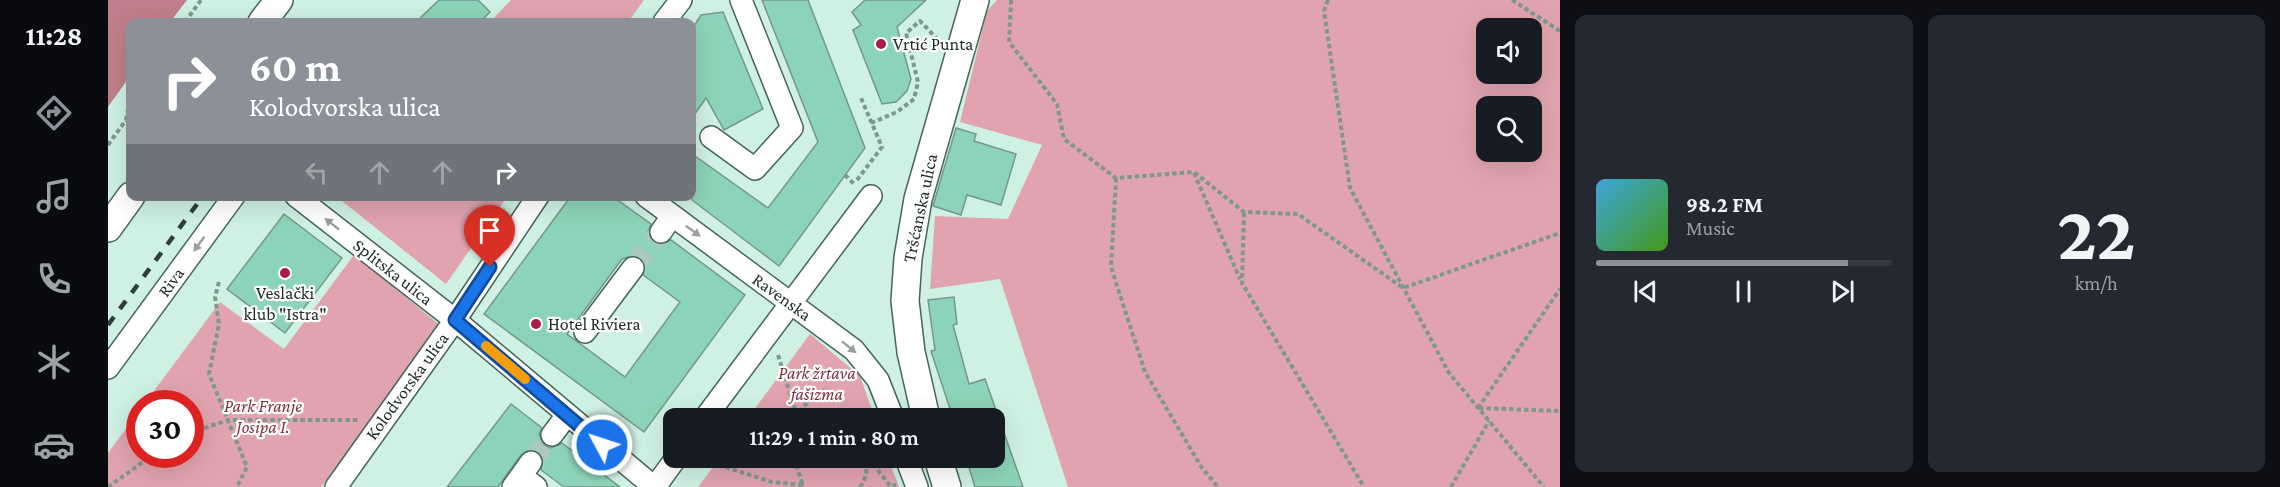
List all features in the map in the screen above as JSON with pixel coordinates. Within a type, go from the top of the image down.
[{"type":"main road","points":[[265,18],[279,0]]},
{"type":"main road","name":"Tršćanska ulica","points":[[924,408],[910,352],[905,301],[908,258],[918,199],[958,60],[979,1]]},
{"type":"main road","points":[[108,228],[127,201]]},
{"type":"main road","points":[[941,468],[947,487]]},
{"type":"street","points":[[667,18],[681,0]]},
{"type":"street","points":[[711,137],[755,169],[792,128],[741,0]]},
{"type":"street","points":[[713,408],[792,304],[862,190]]},
{"type":"street","name":"Riva","points":[[108,368],[230,201]]},
{"type":"street","name":"Splitska ulica","points":[[302,201],[455,320],[655,487]]},
{"type":"street","name":"Kolodvorska ulica","points":[[336,487],[381,420],[455,320],[535,201]]},
{"type":"street","name":"Ravenska","points":[[650,201],[667,224],[792,304],[854,350],[867,364],[885,394],[890,408]]},
{"type":"street","points":[[585,332],[633,268]]},
{"type":"street","points":[[552,435],[567,415]]},
{"type":"street","points":[[655,487],[669,468]]},
{"type":"street","points":[[910,468],[917,487]]},
{"type":"path","points":[[188,18],[201,0]]},
{"type":"path","points":[[1011,0],[1009,42],[1057,104],[1064,139],[1116,178],[1194,172],[1244,212],[1298,214],[1403,288]]},
{"type":"path","points":[[1328,0],[1324,11],[1350,188],[1449,373],[1544,487]]},
{"type":"path","points":[[1512,0],[1560,31]]},
{"type":"path","points":[[871,123],[897,112],[915,99],[918,82],[906,33],[920,21],[958,60]]},
{"type":"path","points":[[861,98],[882,147],[862,190]]},
{"type":"path","points":[[108,145],[126,124]]},
{"type":"path","points":[[1194,172],[1242,283],[1364,487]]},
{"type":"path","points":[[845,175],[862,190]]},
{"type":"path","points":[[1116,178],[1111,267],[1145,372],[1203,468],[1218,487]]},
{"type":"path","points":[[848,193],[862,190]]},
{"type":"path","points":[[1242,283],[1244,212]]},
{"type":"path","points":[[1403,288],[1560,233]]},
{"type":"path","points":[[219,282],[215,297],[219,324],[209,374],[247,467],[237,487]]},
{"type":"path","points":[[1478,408],[1560,289]]},
{"type":"path","points":[[770,333],[793,408]]},
{"type":"path","points":[[803,408],[810,399],[828,388]]},
{"type":"path","points":[[1478,408],[1560,411]]},
{"type":"path","points":[[204,428],[228,420],[381,420]]},
{"type":"path","points":[[1451,487],[1489,421]]},
{"type":"path","points":[[108,487],[134,468]]},
{"type":"path","points":[[728,468],[772,482],[802,486],[797,468]]},
{"type":"path","points":[[860,487],[864,481],[866,468]]},
{"type":"green space","points":[[511,0],[644,0],[631,18],[494,18]]},
{"type":"green space","points":[[997,0],[1560,0],[1560,487],[1068,487],[1000,279],[930,289],[935,216],[1008,219],[1042,145],[960,122],[987,11]]},
{"type":"green space","points":[[342,201],[504,201],[446,284]]},
{"type":"green space","name":"Park Franje Josipa I.","points":[[354,255],[441,326],[321,487],[108,487],[108,453],[126,429],[126,468],[204,468],[204,390],[155,390],[220,302],[284,349]]},
{"type":"green space","name":"Park žrtava fašizma","points":[[810,334],[860,376],[871,408],[755,408]]},
{"type":"green space","name":"Park žrtava fašizma","points":[[712,468],[892,468],[899,487],[698,487]]},
{"type":"shaded area","points":[[108,0],[187,0],[173,18],[126,18],[126,82],[108,107]]},
{"type":"building","points":[[439,0],[478,0],[490,12],[484,18],[420,18]]},
{"type":"building","points":[[762,0],[808,0],[865,148],[779,266],[693,201],[696,201],[696,157],[768,208],[818,142]]},
{"type":"building","points":[[865,0],[926,0],[897,27],[911,79],[907,91],[896,102],[882,104],[853,30],[861,25],[852,12]]},
{"type":"building","points":[[723,12],[763,109],[724,130],[706,98],[696,112],[696,23],[701,15]]},
{"type":"building","points":[[956,128],[976,134],[974,141],[1016,154],[1001,205],[967,195],[961,215],[933,206]]},
{"type":"building","points":[[567,201],[619,201],[651,224],[648,232],[653,242],[661,245],[671,240],[745,295],[644,432],[484,314]],"holes":[[[635,255],[644,262],[643,275],[680,302],[625,377],[567,334],[622,259]]]},
{"type":"building","name":"Veslački klub \"Istra\"","points":[[284,214],[342,258],[285,333],[227,289]]},
{"type":"building","points":[[954,297],[957,324],[953,325],[969,384],[985,379],[995,408],[950,408],[931,351],[935,350],[928,300]]},
{"type":"building","points":[[511,404],[542,428],[539,434],[544,445],[551,448],[562,443],[620,487],[564,487],[541,470],[542,456],[532,449],[521,455],[498,487],[447,487]]},
{"type":"building","points":[[1005,436],[1023,487],[975,487],[969,468],[1005,468]]},
{"type":"tunnel","points":[[633,268],[661,232]]},
{"type":"tunnel","points":[[531,462],[552,435]]},
{"type":"railway","points":[[108,325],[199,201]]},
{"type":"slow traffic","points":[[486,346],[525,379]]},
{"type":"place","name":"Vrtić Punta","points":[[881,44]]},
{"type":"place","name":"Veslački klub \"Istra\"","points":[[285,273]]},
{"type":"place","name":"Hotel Riviera","points":[[536,324]]},
{"type":"route","points":[[490,267],[455,320],[602,445]]}]
